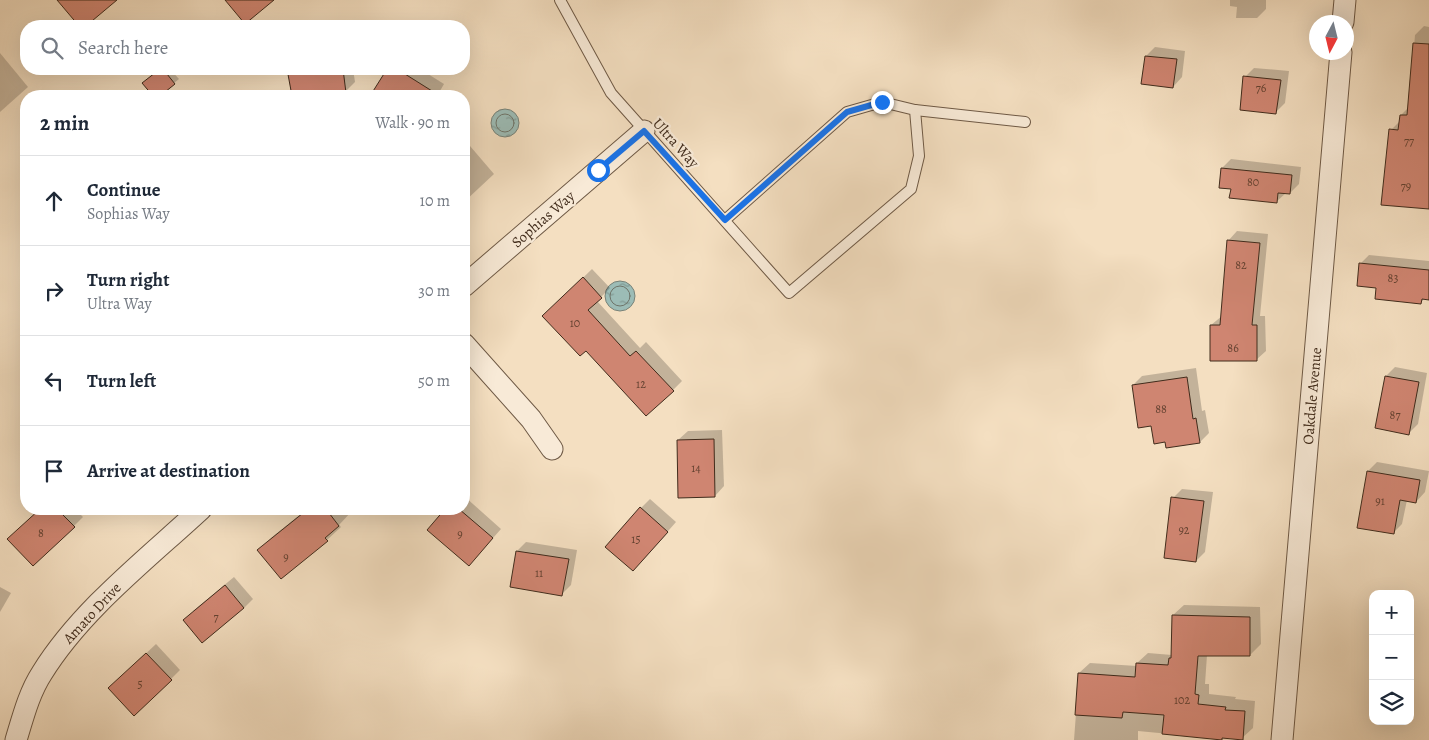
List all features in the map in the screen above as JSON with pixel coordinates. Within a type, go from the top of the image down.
[{"type":"street","points":[[1344,15],[1345,0]]},
{"type":"street","name":"Oakdale Avenue","points":[[1282,740],[1298,574],[1340,60]]},
{"type":"street","name":"Sophias Way","points":[[470,281],[644,131]]},
{"type":"street","points":[[470,351],[531,419],[552,449]]},
{"type":"street","name":"Amato Drive","points":[[16,740],[25,707],[42,673],[74,628],[195,515]]},
{"type":"lane","name":"Ultra Way","points":[[560,0],[611,92],[789,293],[911,188],[919,156],[915,110]]},
{"type":"lane","points":[[725,220],[847,112],[882,102],[915,110],[1026,122]]},
{"type":"water","points":[[505,109],[515,113],[519,123],[515,133],[505,137],[495,133],[491,123],[495,113]]},
{"type":"water","points":[[620,281],[631,285],[635,296],[631,307],[620,311],[609,307],[605,296],[609,285]]},
{"type":"building","points":[[57,0],[117,0],[93,20],[74,20]]},
{"type":"building","points":[[225,0],[274,0],[250,20],[242,20]]},
{"type":"building","points":[[1413,43],[1429,44],[1429,209],[1381,205],[1389,129],[1398,130],[1400,115],[1407,115]]},
{"type":"building","points":[[1145,56],[1177,59],[1173,88],[1141,84]]},
{"type":"building","points":[[152,75],[168,75],[175,84],[168,90],[148,90],[142,83]]},
{"type":"building","points":[[288,75],[344,75],[346,90],[291,90]]},
{"type":"building","points":[[383,75],[407,75],[430,90],[374,90]]},
{"type":"building","points":[[1243,76],[1281,80],[1276,114],[1240,110]]},
{"type":"building","points":[[1221,168],[1292,175],[1290,194],[1278,193],[1277,203],[1229,198],[1231,189],[1219,188]]},
{"type":"building","points":[[1227,240],[1260,243],[1252,325],[1257,325],[1257,361],[1210,361],[1210,325],[1220,325]]},
{"type":"building","points":[[1359,263],[1429,270],[1429,300],[1422,299],[1421,304],[1375,299],[1376,288],[1357,286]]},
{"type":"building","points":[[583,277],[602,298],[588,310],[630,356],[636,351],[674,391],[646,416],[586,351],[580,356],[542,316]]},
{"type":"building","points":[[1385,376],[1419,382],[1409,435],[1375,428]]},
{"type":"building","points":[[1187,377],[1193,419],[1196,418],[1200,443],[1166,448],[1165,442],[1154,444],[1151,426],[1138,428],[1132,385]]},
{"type":"building","points":[[714,439],[715,497],[678,498],[677,440]]},
{"type":"building","points":[[1367,471],[1420,480],[1416,503],[1400,500],[1394,534],[1357,528]]},
{"type":"building","points":[[1171,497],[1204,501],[1196,562],[1164,558]]},
{"type":"building","points":[[640,507],[668,532],[633,571],[605,547]]},
{"type":"building","points":[[33,515],[63,515],[75,527],[33,566],[7,539]]},
{"type":"building","points":[[301,515],[331,515],[339,526],[325,538],[328,541],[281,579],[257,550]]},
{"type":"building","points":[[440,515],[466,515],[493,538],[469,566],[427,530]]},
{"type":"building","points":[[516,551],[569,559],[562,596],[510,587]]},
{"type":"building","points":[[225,585],[244,608],[202,643],[183,620]]},
{"type":"building","points":[[1172,615],[1250,617],[1250,656],[1198,656],[1195,694],[1199,695],[1198,704],[1226,707],[1225,710],[1245,711],[1243,740],[1222,738],[1222,740],[1162,734],[1164,715],[1123,712],[1122,718],[1075,715],[1078,673],[1135,677],[1136,663],[1168,665],[1169,658],[1171,658]]},
{"type":"building","points":[[146,653],[172,680],[134,716],[108,688]]},
{"type":"route","points":[[598,170],[644,131],[725,220],[847,112],[882,102]]}]
